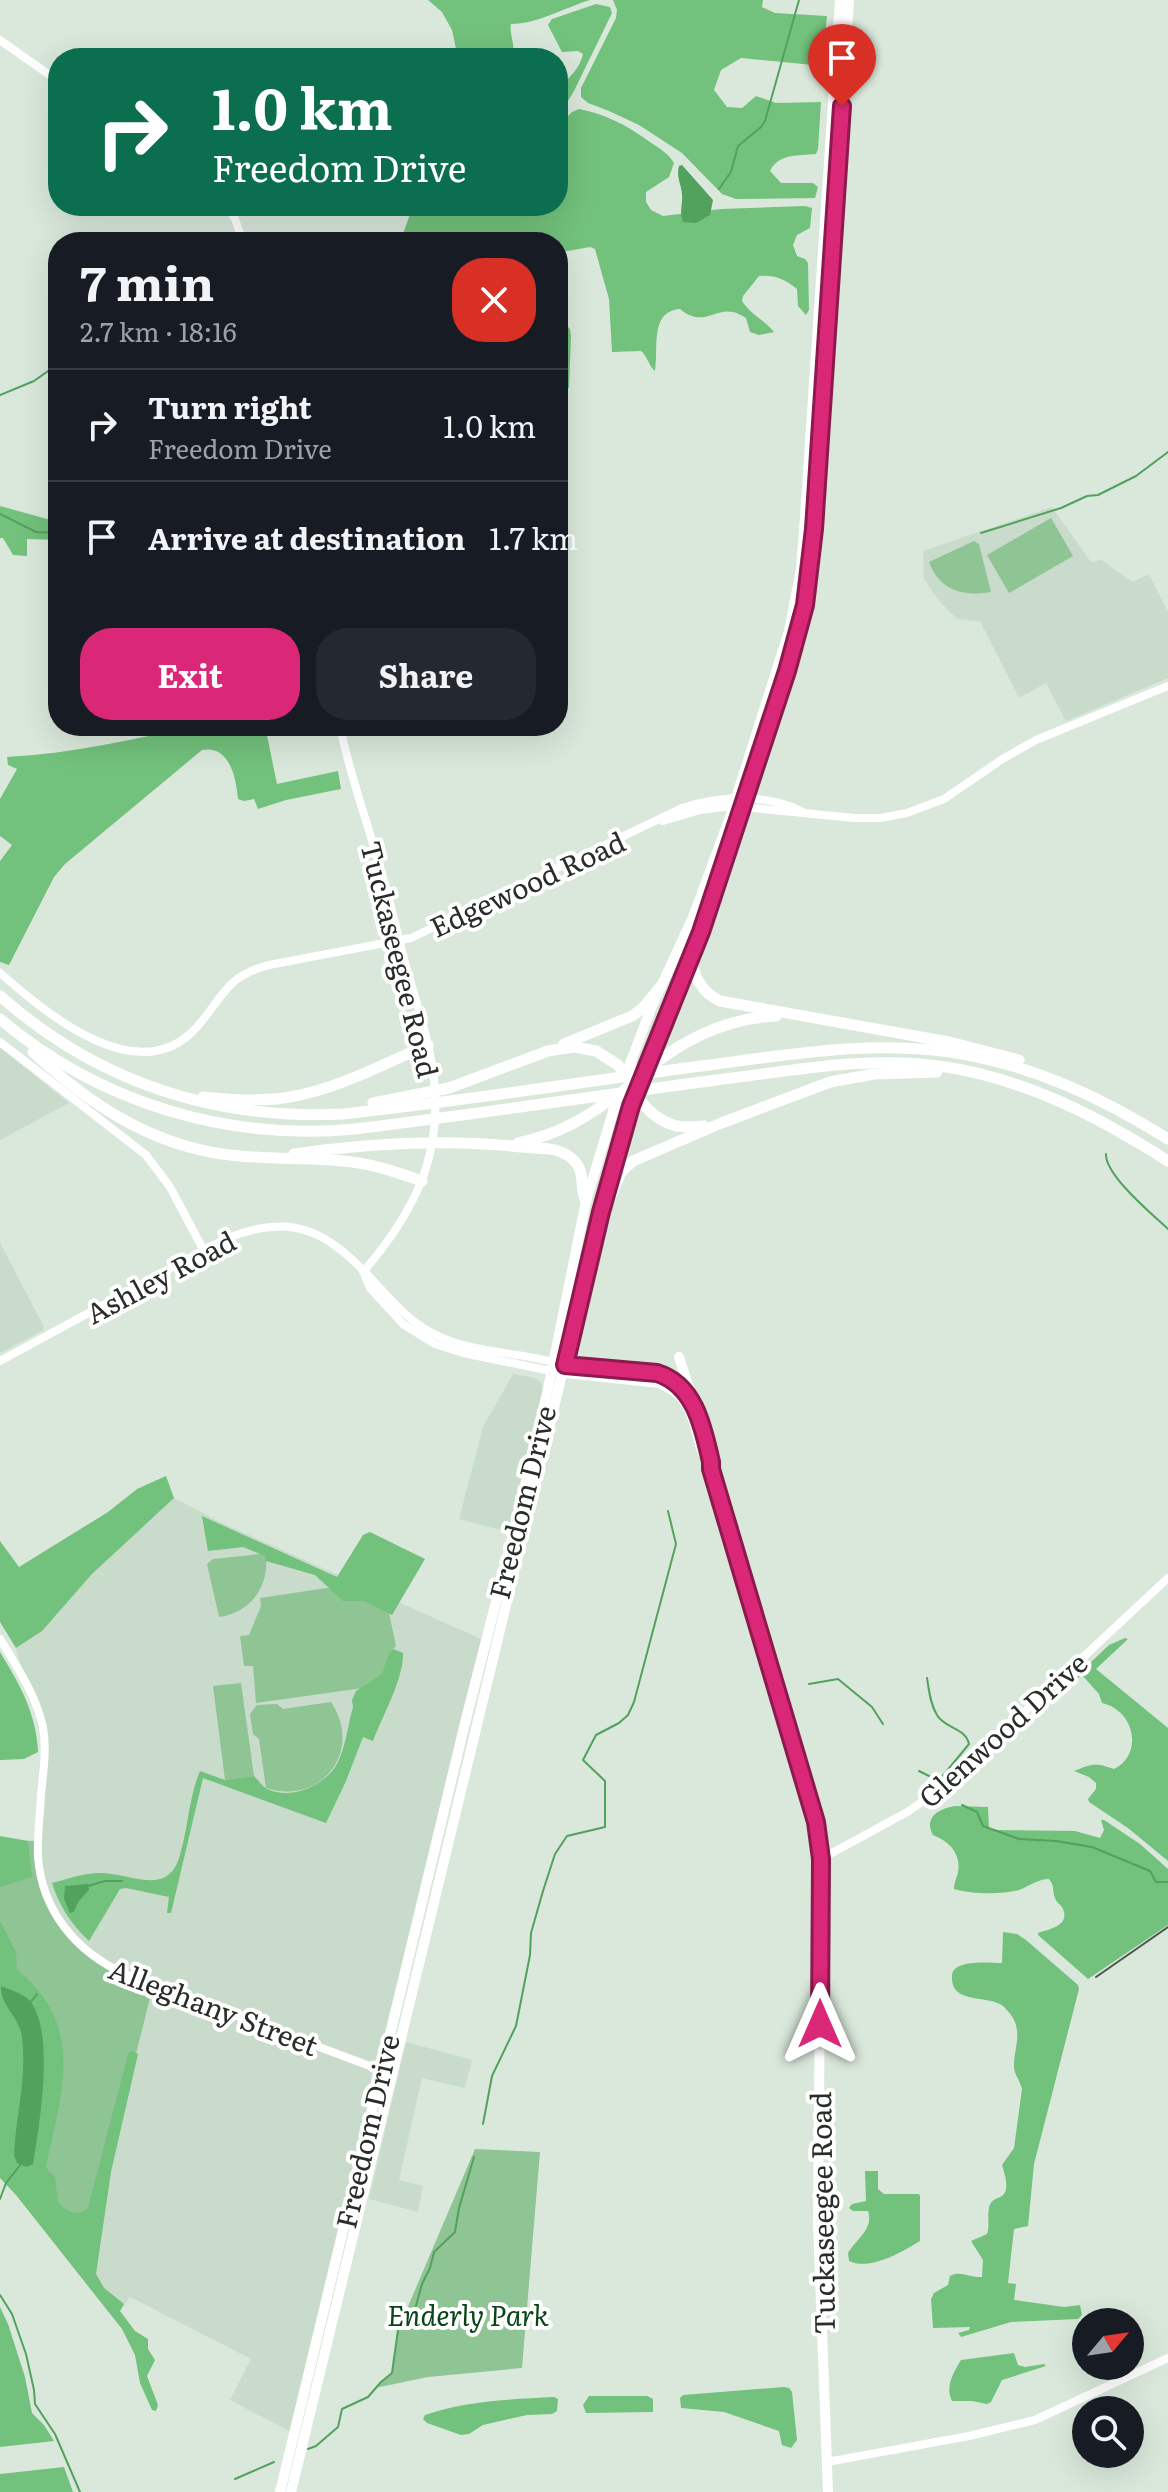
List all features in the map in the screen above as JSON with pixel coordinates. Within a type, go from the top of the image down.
[{"type":"highway","points":[[694,950],[696,975],[702,988],[714,998],[924,1037],[1018,1059],[1168,1136]]},
{"type":"highway","points":[[277,1114],[357,1106],[449,1088],[633,1015],[661,986]]},
{"type":"highway","points":[[0,996],[40,1029],[80,1055],[121,1075],[159,1091],[214,1106],[277,1114],[357,1112],[764,1058],[870,1047],[965,1054],[1061,1082]]},
{"type":"highway","points":[[614,1108],[645,1071],[679,1046],[717,1027],[771,1016],[801,1016]]},
{"type":"highway","points":[[1,1020],[57,1061],[127,1097],[188,1117],[271,1131],[355,1129],[844,1064],[905,1063],[965,1071],[1018,1085],[1070,1105],[1168,1162]]},
{"type":"highway","points":[[1,1020],[68,1082],[113,1114],[152,1135],[210,1152],[359,1163],[422,1181]]},
{"type":"highway","points":[[159,1091],[231,1099],[291,1097],[322,1089],[428,1045]]},
{"type":"highway","points":[[548,1051],[585,1047],[601,1053],[616,1063],[632,1089],[658,1117],[677,1126],[719,1124]]},
{"type":"highway","points":[[514,1145],[558,1132],[597,1110],[619,1093],[632,1089],[649,1059]]},
{"type":"highway","points":[[631,1061],[632,1089]]},
{"type":"highway","points":[[603,1202],[611,1196],[619,1175],[633,1161],[814,1088],[856,1077],[965,1071]]},
{"type":"highway","points":[[269,1158],[371,1146],[514,1145],[556,1150],[572,1159],[583,1177],[586,1201]]},
{"type":"main road","points":[[631,1061],[739,802],[794,647],[805,605],[818,467],[824,298],[821,283],[840,0]]},
{"type":"main road","points":[[645,1071],[694,950],[793,616],[819,381],[849,0]]},
{"type":"main road","name":"Freedom Drive","points":[[486,1663],[532,1504],[632,1089]]},
{"type":"main road","name":"Freedom Drive","points":[[280,2492],[352,2192],[386,2072],[486,1663],[586,1201],[619,1093]]},
{"type":"main road","points":[[552,1367],[663,1379],[680,1362],[697,1414]]},
{"type":"main road","name":"Tuckaseegee Road","points":[[663,1379],[687,1394],[697,1414],[812,1803],[821,1859],[818,2222],[828,2492]]},
{"type":"main road","name":"Tuckaseegee Road","points":[[663,1379],[688,1406],[711,1469]]},
{"type":"main road","points":[[527,1478],[533,1482],[532,1504]]},
{"type":"main road","name":"Freedom Drive","points":[[291,2492],[349,2248],[386,2072]]},
{"type":"main road","points":[[349,2248],[348,2234],[357,2198],[352,2192]]},
{"type":"main road","points":[[316,2343],[317,2357],[312,2379],[317,2383]]},
{"type":"street","points":[[0,40],[48,74]]},
{"type":"street","name":"Edgewood Road","points":[[0,973],[51,1015],[79,1032],[120,1049],[149,1052],[171,1047],[186,1037],[227,987],[248,971],[411,938],[655,823],[739,802],[789,813],[842,817],[880,818],[924,808],[959,790],[1013,752],[1036,740],[1168,686]]},
{"type":"street","name":"Tuckaseegee Road","points":[[342,736],[428,1045],[435,1112],[429,1159],[422,1181],[399,1228],[363,1272]]},
{"type":"street","points":[[0,1042],[146,1155],[170,1187],[204,1251]]},
{"type":"street","name":"Ashley Road","points":[[0,1361],[223,1240],[255,1227],[287,1226],[313,1233],[334,1244],[363,1272],[370,1288],[391,1312],[419,1336],[463,1353],[552,1367]]},
{"type":"street","name":"Glenwood Drive","points":[[821,1859],[909,1811],[946,1785],[1168,1578]]},
{"type":"street","name":"Alleghany Street","points":[[0,1639],[31,1691],[39,1713],[45,1751],[38,1845],[40,1872],[52,1908],[74,1941],[97,1960],[125,1974],[386,2072]]},
{"type":"street","points":[[827,2462],[969,2436],[1035,2420],[1168,2358]]},
{"type":"shaded area","points":[[428,0],[590,0],[541,19],[511,24],[513,48],[456,48],[452,30],[442,12]]},
{"type":"shaded area","points":[[613,0],[763,0],[762,7],[775,13],[827,16],[821,77],[816,79],[813,65],[741,58],[721,70],[714,90],[727,107],[742,108],[756,96],[776,103],[821,102],[816,154],[784,158],[770,171],[781,183],[813,183],[818,187],[815,198],[736,199],[722,194],[682,153],[639,125],[581,97],[581,88],[616,18]]},
{"type":"shaded area","points":[[596,4],[610,7],[612,13],[568,101],[568,78],[583,54],[560,48],[548,25],[552,19]]},
{"type":"shaded area","points":[[579,109],[608,117],[660,149],[672,160],[674,163],[669,177],[646,192],[646,202],[651,210],[663,216],[721,209],[812,208],[810,228],[797,235],[793,245],[797,256],[808,263],[809,310],[806,315],[798,306],[797,289],[780,278],[759,276],[742,301],[774,332],[759,335],[750,332],[746,318],[733,312],[695,317],[680,309],[670,311],[657,333],[655,371],[641,351],[612,352],[609,299],[595,249],[568,251],[568,232],[404,232],[409,216],[568,216],[568,116]]},
{"type":"shaded area","points":[[682,165],[713,200],[710,215],[696,223],[683,222],[682,218],[678,173]]},
{"type":"shaded area","points":[[568,327],[571,336],[568,388]]},
{"type":"shaded area","points":[[0,506],[48,519],[48,540],[27,539],[27,556],[13,555],[0,538]]},
{"type":"shaded area","points":[[1052,507],[1091,562],[1102,560],[1132,582],[1149,574],[1168,612],[1168,678],[1066,721],[1046,683],[1019,698],[980,621],[957,619],[939,601],[924,579],[923,551]]},
{"type":"shaded area","points":[[149,736],[267,736],[277,784],[338,771],[341,789],[258,809],[254,799],[238,799],[233,773],[225,758],[212,750],[202,750],[65,864],[54,877],[9,965],[0,962],[0,861],[12,845],[0,836],[0,799],[17,769],[8,765],[7,757]]},
{"type":"shaded area","points":[[0,1048],[69,1103],[0,1140]]},
{"type":"shaded area","points":[[0,1243],[44,1327],[42,1331],[0,1353]]},
{"type":"shaded area","points":[[513,1374],[535,1378],[541,1382],[543,1390],[508,1532],[459,1519],[483,1427]]},
{"type":"shaded area","points":[[166,1476],[174,1498],[92,1574],[42,1631],[16,1648],[0,1622],[0,1541],[19,1567],[108,1512],[137,1489]]},
{"type":"shaded area","points":[[174,1498],[222,1523],[481,1639],[376,2068],[153,1983],[97,1958],[59,1920],[41,1873],[44,1736],[16,1648],[42,1631],[92,1574]]},
{"type":"shaded area","points":[[202,1516],[337,1577],[363,1535],[370,1532],[425,1559],[392,1615],[365,1601],[343,1601],[315,1575],[266,1561],[265,1556],[243,1547],[208,1551]]},
{"type":"shaded area","points":[[1128,1639],[1096,1669],[1168,1728],[1168,1861],[1128,1828],[1089,1802],[1096,1783],[1074,1771],[1093,1765],[1114,1769],[1129,1754],[1132,1734],[1128,1724],[1122,1715],[1102,1703],[1099,1694],[1082,1675],[1065,1688],[1060,1686],[1082,1664],[1089,1664],[1109,1645]]},
{"type":"shaded area","points":[[393,1649],[403,1653],[392,1697],[373,1741],[363,1737],[326,1823],[203,1778],[171,1913],[167,1913],[169,1897],[120,1889],[89,1941],[83,1935],[62,1907],[52,1883],[94,1873],[147,1880],[167,1876],[180,1855],[200,1771],[225,1780],[254,1776],[265,1788],[287,1793],[307,1789],[326,1778],[341,1755],[356,1691],[382,1674]]},
{"type":"shaded area","points":[[0,1652],[20,1688],[37,1738],[38,1752],[24,1759],[0,1760]]},
{"type":"shaded area","points":[[956,1806],[988,1807],[989,1828],[996,1830],[1075,1831],[1100,1838],[1104,1830],[1101,1820],[1104,1820],[1140,1844],[1168,1869],[1168,1925],[1088,1979],[1038,1935],[1064,1919],[1063,1909],[1056,1900],[1049,1879],[1004,1893],[954,1889],[957,1856],[950,1846],[933,1835],[930,1823],[939,1811]]},
{"type":"shaded area","points":[[0,1836],[28,1841],[32,1877],[0,1887]]},
{"type":"shaded area","points":[[88,1884],[89,1890],[74,1912],[70,1913],[64,1899],[65,1886]]},
{"type":"shaded area","points":[[0,1921],[16,1952],[17,1970],[39,1991],[53,2013],[61,2037],[62,2086],[46,2166],[55,2177],[58,2202],[72,2212],[80,2213],[88,2208],[128,2054],[132,2051],[138,2054],[111,2172],[96,2274],[104,2288],[124,2304],[120,2311],[135,2331],[148,2339],[148,2349],[155,2360],[147,2376],[158,2405],[156,2411],[152,2410],[140,2383],[135,2355],[122,2329],[0,2178]]},
{"type":"shaded area","points":[[1003,1932],[1017,1934],[1079,1989],[1034,2164],[1028,2226],[1014,2229],[1008,2283],[1016,2284],[1014,2300],[1064,2307],[1080,2305],[1081,2308],[1072,2308],[1072,2319],[1011,2322],[961,2337],[958,2333],[970,2327],[933,2328],[931,2299],[934,2293],[948,2285],[950,2276],[982,2277],[983,2260],[971,2241],[987,2234],[991,2203],[1005,2193],[1006,2178],[1002,2165],[1014,2148],[1022,2089],[1014,2069],[1017,2036],[1013,2018],[1000,2004],[962,1995],[953,1984],[952,1975],[959,1966],[966,1964],[1002,1963]]},
{"type":"shaded area","points":[[1,1986],[29,2000],[42,2033],[41,2104],[33,2164],[27,2167],[17,2163],[14,2155],[22,2083],[22,2037],[18,2023],[4,2000]]},
{"type":"shaded area","points":[[153,1986],[376,2070],[351,2191],[291,2432],[230,2400],[251,2359],[130,2297],[118,2314],[82,2271]]},
{"type":"shaded area","points":[[406,2042],[472,2060],[465,2088],[422,2078],[399,2180],[423,2186],[418,2212],[369,2199]]},
{"type":"shaded area","points":[[865,2171],[878,2171],[878,2189],[884,2194],[920,2196],[920,2241],[886,2259],[866,2264],[849,2261],[848,2253],[869,2223],[868,2211],[849,2208],[852,2204],[866,2201]]},
{"type":"shaded area","points":[[0,2307],[25,2377],[32,2413],[54,2441],[0,2447]]},
{"type":"shaded area","points":[[1014,2353],[1018,2365],[1046,2366],[1002,2380],[987,2404],[952,2401],[950,2385],[961,2360]]},
{"type":"shaded area","points":[[784,2387],[792,2392],[797,2440],[791,2448],[782,2445],[779,2431],[724,2412],[681,2408],[680,2398],[683,2395]]},
{"type":"shaded area","points":[[589,2396],[647,2396],[653,2399],[653,2412],[586,2413],[583,2405]]},
{"type":"shaded area","points":[[558,2399],[557,2411],[552,2414],[527,2415],[483,2425],[469,2434],[461,2435],[423,2419],[425,2415],[441,2410],[473,2404]]},
{"type":"shaded area","points":[[64,2467],[73,2492],[0,2492],[0,2474]]},
{"type":"green space","points":[[1051,518],[1073,556],[1009,593],[987,555]]},
{"type":"green space","points":[[974,541],[979,544],[991,592],[971,593],[953,589],[939,579],[929,562]]},
{"type":"green space","points":[[266,1556],[261,1588],[240,1610],[219,1617],[207,1564],[213,1559]]},
{"type":"green space","points":[[327,1588],[358,1596],[389,1613],[396,1646],[389,1653],[383,1674],[363,1688],[256,1703],[253,1666],[244,1666],[240,1636],[249,1635],[261,1606],[260,1598]]},
{"type":"green space","points":[[241,1683],[254,1776],[225,1780],[213,1686]]},
{"type":"green space","points":[[331,1702],[340,1721],[342,1739],[332,1770],[319,1782],[304,1789],[286,1791],[266,1788],[259,1739],[253,1734],[250,1714],[257,1705],[277,1704],[283,1709]]},
{"type":"green space","points":[[0,1840],[37,1841],[51,1907],[84,1951],[153,1986],[82,2271],[39,2215],[0,2177]]},
{"type":"green space","name":"Enderly Park","points":[[475,2149],[540,2152],[522,2368],[428,2377],[375,2388],[392,2373],[398,2330]]},
{"type":"waterway","points":[[719,189],[731,172],[738,146],[765,121],[799,0]]},
{"type":"waterway","points":[[0,395],[34,381],[48,371]]},
{"type":"waterway","points":[[981,533],[1061,508],[1087,496],[1098,495],[1136,476],[1168,452]]},
{"type":"waterway","points":[[0,514],[36,532],[48,533]]},
{"type":"waterway","points":[[1106,1154],[1113,1173],[1121,1183],[1168,1229]]},
{"type":"waterway","points":[[483,2124],[492,2076],[516,2026],[530,1955],[531,1933],[555,1854],[567,1836],[605,1827],[605,1781],[583,1760],[596,1735],[619,1723],[628,1715],[634,1702],[676,1544],[668,1511]]},
{"type":"waterway","points":[[919,1771],[937,1780],[941,1778],[969,1744],[963,1734],[937,1715],[931,1702],[927,1678]]},
{"type":"waterway","points":[[809,1684],[838,1679],[872,1707],[883,1724]]},
{"type":"waterway","points":[[962,1805],[977,1812],[983,1826],[1019,1839],[1092,1847],[1150,1871],[1156,1882],[1168,1882]]},
{"type":"waterway","points":[[88,1886],[105,1881],[122,1881]]},
{"type":"waterway","points":[[30,2003],[37,1994]]},
{"type":"waterway","points":[[308,2449],[338,2427],[342,2409],[368,2397],[392,2373],[398,2330],[402,2321],[414,2313],[434,2252],[455,2232],[474,2157]]},
{"type":"waterway","points":[[0,2199],[6,2183],[21,2164]]},
{"type":"waterway","points":[[0,2295],[12,2314],[26,2354],[35,2404],[55,2434],[80,2492]]},
{"type":"waterway","points":[[235,2479],[274,2462]]},
{"type":"railway","points":[[1096,1977],[1168,1927]]},
{"type":"route","points":[[820,2024],[820,1840],[812,1803],[697,1414],[687,1394],[668,1377],[657,1373],[565,1365],[586,1270],[631,1106],[701,932],[787,671],[805,605],[814,529],[842,106]]}]
